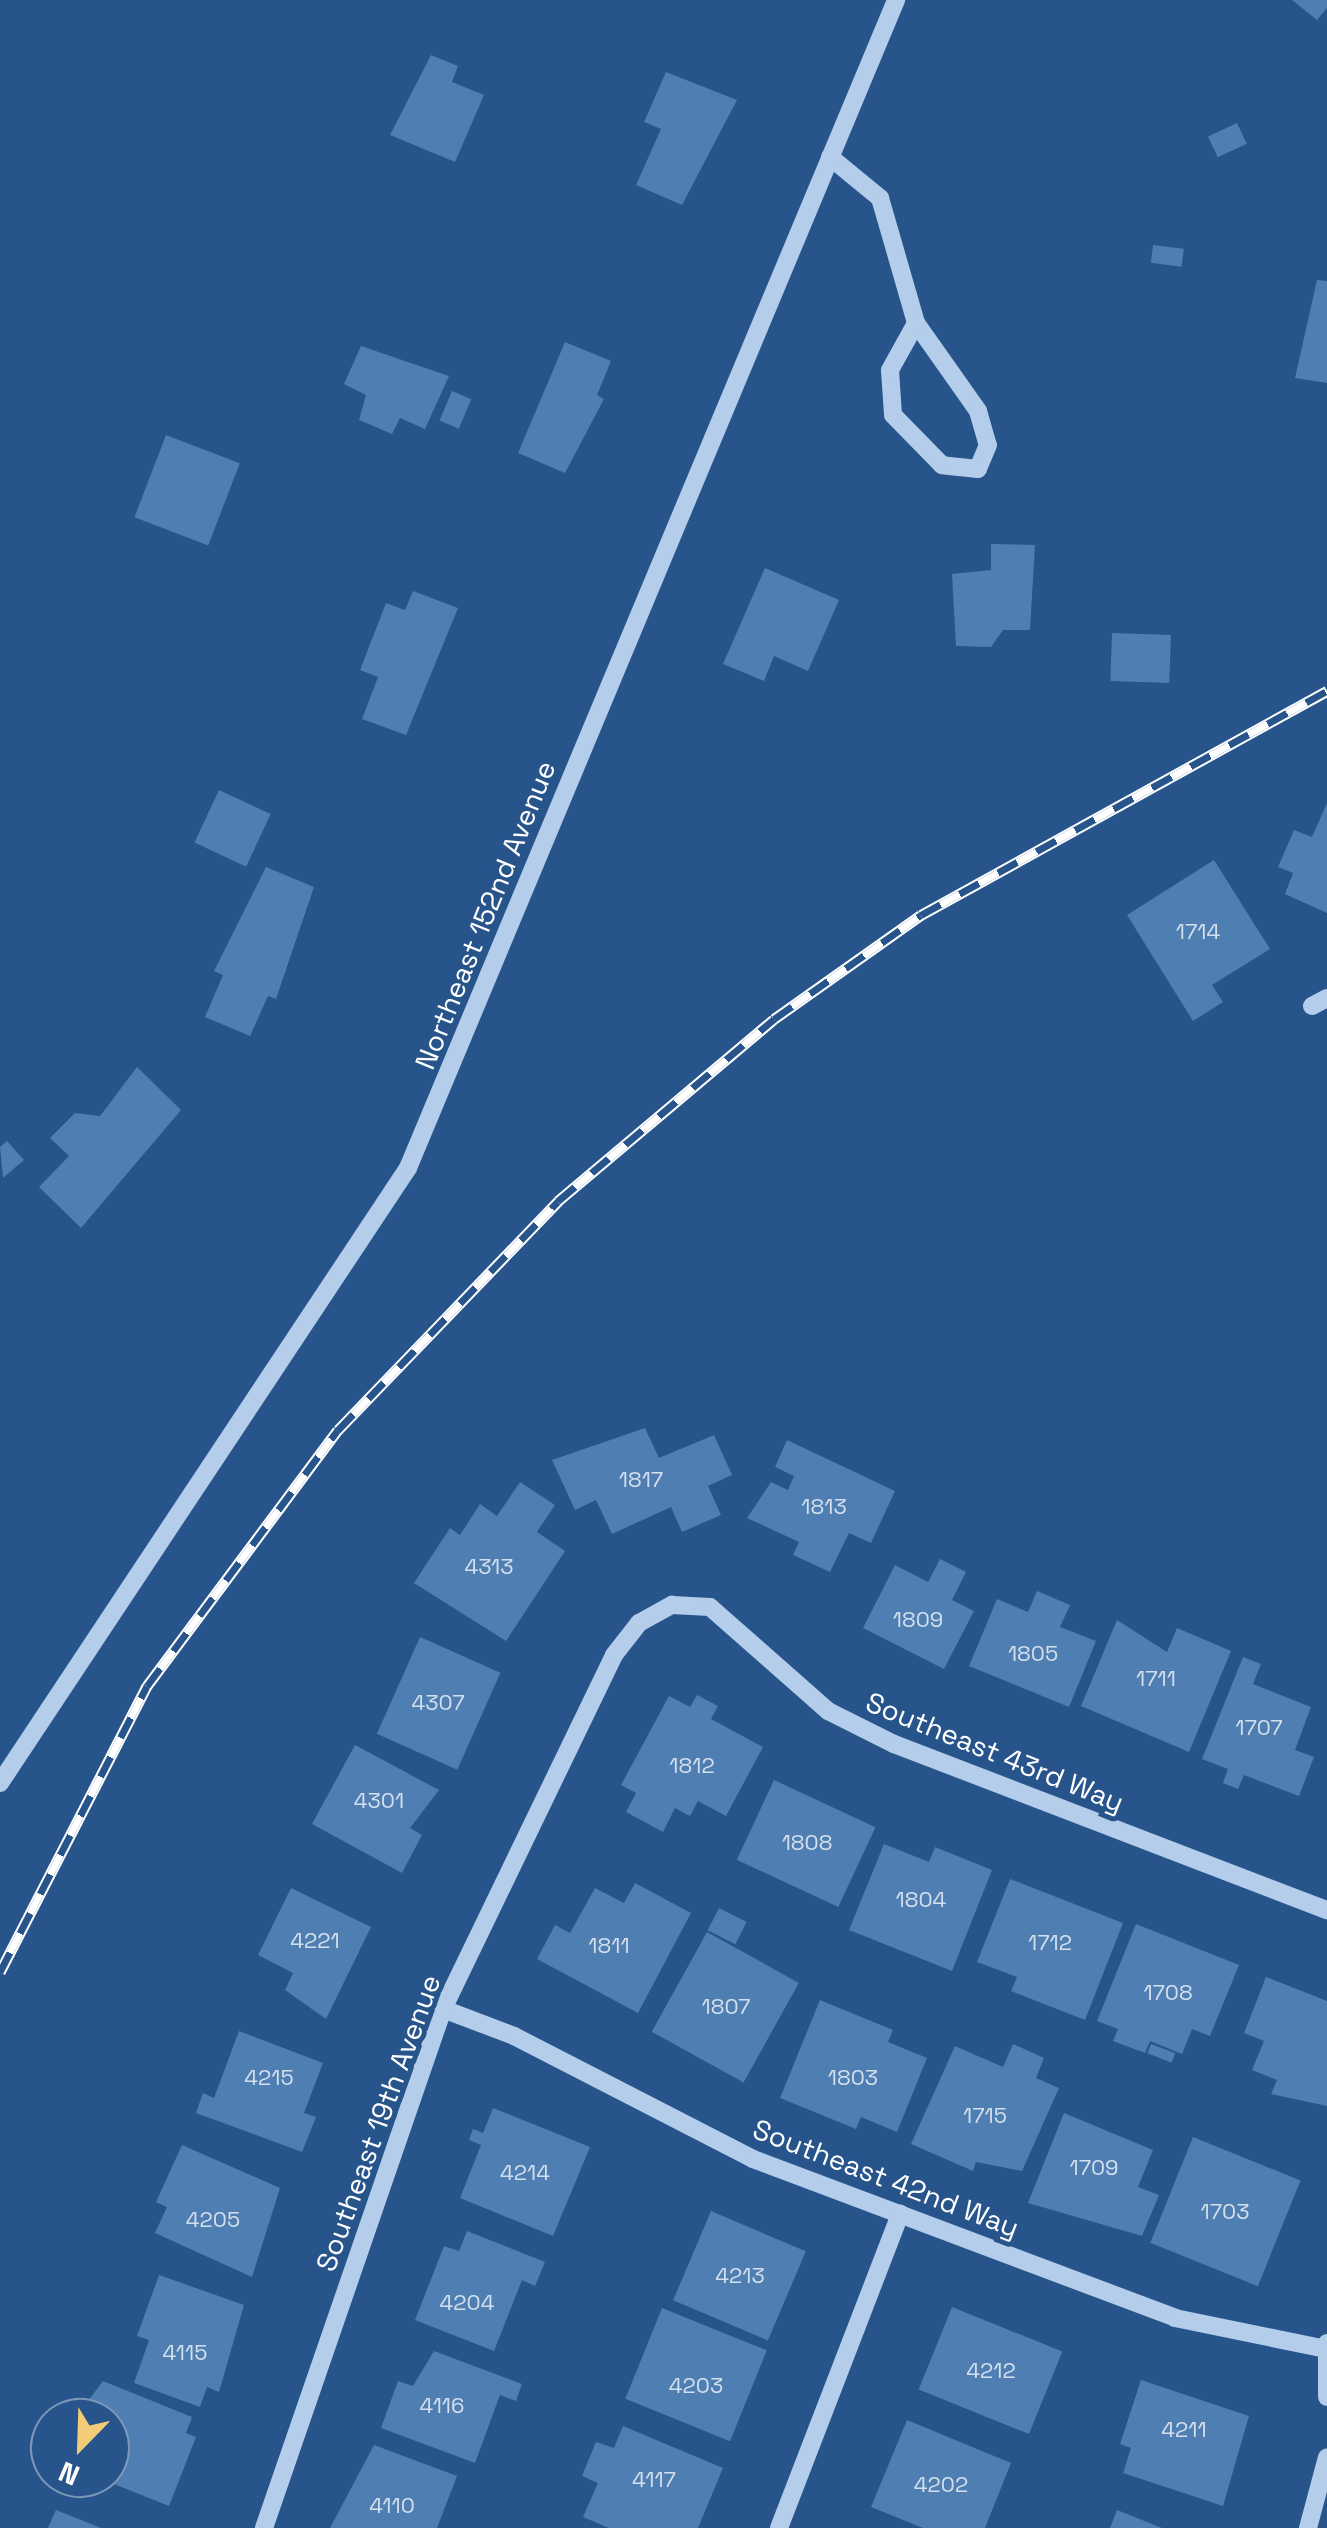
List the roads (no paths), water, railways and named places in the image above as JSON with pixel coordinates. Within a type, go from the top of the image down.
[{"type":"street","name":"Northeast 152nd Avenue","points":[[0,1783],[408,1168],[896,0]]},
{"type":"street","points":[[830,156],[880,198],[916,323],[978,412],[988,445],[978,469],[942,465],[894,415],[890,370],[916,323]]},
{"type":"street","name":"Southeast 43rd Way","points":[[672,1605],[722,1614],[828,1711],[894,1744],[1327,1910]]},
{"type":"street","name":"Southeast 19th Avenue","points":[[264,2528],[444,2009],[614,1655],[639,1623],[672,1605]]},
{"type":"street","name":"Southeast 42nd Way","points":[[444,2009],[514,2036],[752,2159],[1176,2318],[1327,2346]]},
{"type":"street","points":[[779,2528],[900,2214]]},
{"type":"street","points":[[1327,2346],[1327,2397]]},
{"type":"street","points":[[1308,2528],[1327,2457]]},
{"type":"railway","points":[[0,1972],[147,1686],[338,1430],[558,1201],[774,1019],[921,915],[1327,691]]}]
